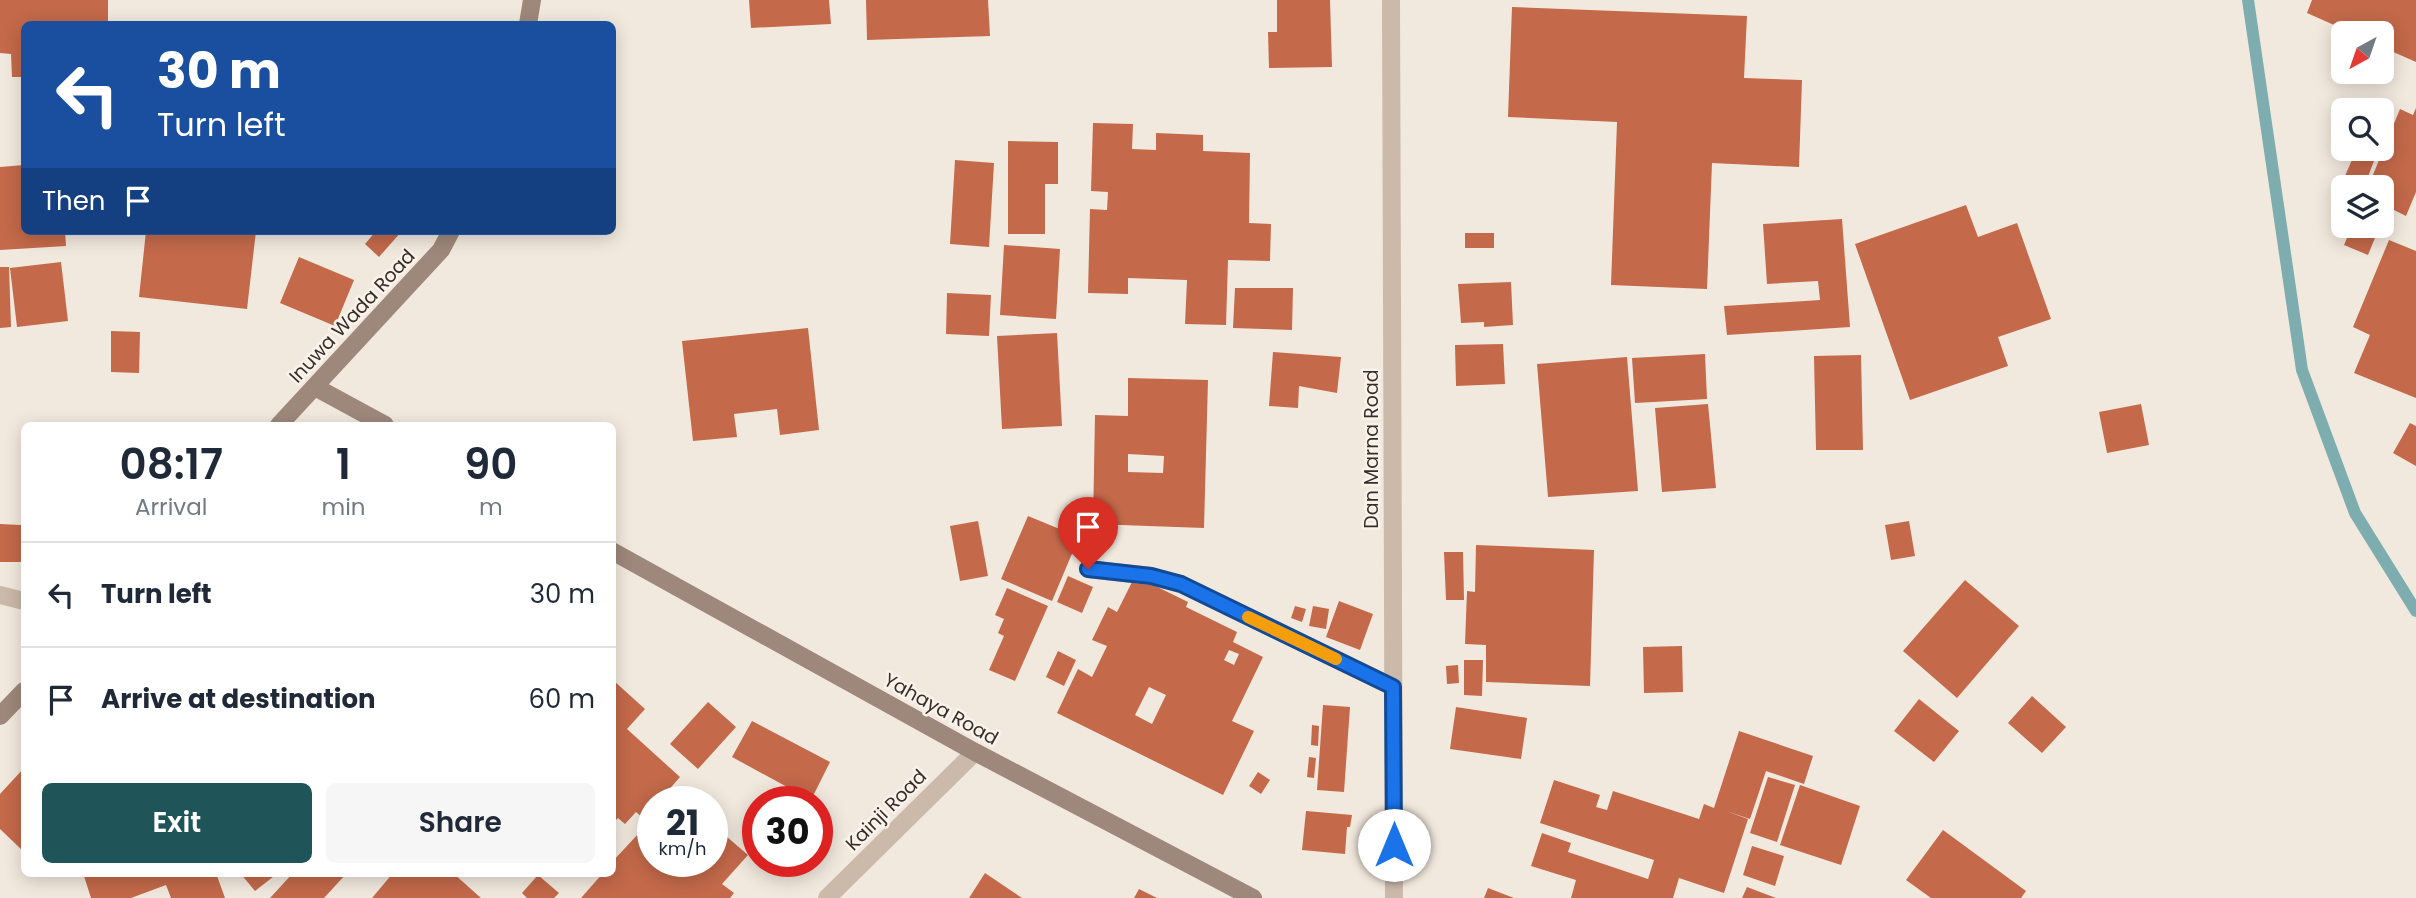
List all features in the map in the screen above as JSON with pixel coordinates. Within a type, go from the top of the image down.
[{"type":"street","points":[[528,21],[531,0]]},
{"type":"street","name":"Dan Marna Road","points":[[1391,0],[1394,898]]},
{"type":"street","name":"Inuwa Wada Road","points":[[282,422],[441,250],[449,235]]},
{"type":"street","points":[[315,387],[379,422]]},
{"type":"street","name":"Yahaya Road","points":[[616,553],[975,752],[1253,898]]},
{"type":"street","points":[[1088,569],[1151,576],[1181,584],[1393,687]]},
{"type":"street","points":[[0,595],[21,600]]},
{"type":"street","points":[[0,716],[21,694]]},
{"type":"street","name":"Kainji Road","points":[[827,898],[975,752]]},
{"type":"building","points":[[0,0],[108,0],[108,21],[21,21],[21,77],[12,77],[11,54],[0,53]]},
{"type":"building","points":[[749,0],[829,0],[831,24],[751,28]]},
{"type":"building","points":[[866,0],[988,0],[990,36],[867,40]]},
{"type":"building","points":[[1277,0],[1330,0],[1332,67],[1269,68],[1268,32],[1277,32]]},
{"type":"building","points":[[2312,0],[2416,0],[2416,62],[2394,52],[2394,21],[2331,21],[2331,24],[2307,13]]},
{"type":"building","points":[[1512,7],[1747,16],[1744,78],[1802,80],[1799,167],[1712,163],[1707,289],[1611,285],[1617,122],[1508,117]]},
{"type":"building","points":[[2416,108],[2416,192],[2406,216],[2394,210],[2394,175],[2373,175],[2379,161],[2394,161],[2394,124],[2400,109],[2413,115]]},
{"type":"building","points":[[1093,123],[1133,124],[1132,149],[1156,150],[1156,133],[1203,135],[1203,151],[1250,153],[1249,223],[1271,224],[1270,261],[1228,260],[1226,325],[1185,324],[1187,280],[1128,278],[1128,294],[1088,293],[1090,209],[1107,210],[1108,192],[1091,191]]},
{"type":"building","points":[[1008,141],[1058,142],[1058,184],[1045,184],[1045,234],[1008,234]]},
{"type":"building","points":[[955,160],[994,163],[989,247],[950,244]]},
{"type":"building","points":[[2352,161],[2374,161],[2369,175],[2345,175]]},
{"type":"building","points":[[21,165],[21,235],[65,235],[66,246],[0,250],[0,167]]},
{"type":"building","points":[[1966,205],[1978,237],[2017,223],[2051,319],[1998,337],[2008,366],[1910,400],[1855,244]]},
{"type":"building","points":[[1842,219],[1850,327],[1727,335],[1724,306],[1820,300],[1818,281],[1767,284],[1763,224]]},
{"type":"building","points":[[1465,233],[1494,233],[1494,248],[1465,248]]},
{"type":"building","points":[[146,235],[256,235],[247,309],[139,297]]},
{"type":"building","points":[[373,235],[398,235],[379,257],[365,244]]},
{"type":"building","points":[[2347,238],[2375,238],[2368,255],[2344,245]]},
{"type":"building","points":[[2389,240],[2416,251],[2416,398],[2354,373],[2370,335],[2353,327]]},
{"type":"building","points":[[1004,245],[1060,249],[1056,319],[1000,315]]},
{"type":"building","points":[[299,257],[354,280],[335,326],[280,303]]},
{"type":"building","points":[[61,262],[68,321],[17,327],[10,268]]},
{"type":"building","points":[[0,267],[9,267],[11,327],[0,328]]},
{"type":"building","points":[[1511,282],[1513,325],[1484,327],[1484,322],[1461,323],[1458,284]]},
{"type":"building","points":[[1235,288],[1293,288],[1292,330],[1233,328]]},
{"type":"building","points":[[947,293],[991,295],[989,336],[946,334]]},
{"type":"building","points":[[808,328],[819,430],[780,435],[777,409],[734,414],[737,437],[693,441],[682,341]]},
{"type":"building","points":[[111,331],[140,332],[139,373],[111,372]]},
{"type":"building","points":[[1057,333],[1062,426],[1002,429],[997,336]]},
{"type":"building","points":[[1503,344],[1505,384],[1456,386],[1455,345]]},
{"type":"building","points":[[1273,352],[1341,357],[1337,393],[1299,386],[1298,408],[1269,406]]},
{"type":"building","points":[[1705,354],[1707,399],[1635,403],[1632,358]]},
{"type":"building","points":[[1861,355],[1863,450],[1816,450],[1814,356]]},
{"type":"building","points":[[1627,357],[1638,491],[1548,497],[1537,364]]},
{"type":"building","points":[[1128,378],[1208,380],[1204,528],[1093,524],[1095,415],[1128,416]],"holes":[[[1128,454],[1164,456],[1163,473],[1128,472]]]},
{"type":"building","points":[[1708,404],[1716,488],[1662,492],[1655,408]]},
{"type":"building","points":[[2141,404],[2149,445],[2107,453],[2099,412]]},
{"type":"building","points":[[2410,423],[2416,426],[2416,466],[2393,453]]},
{"type":"building","points":[[1028,516],[1079,537],[1052,601],[1001,579]]},
{"type":"building","points":[[978,521],[988,576],[960,581],[950,526]]},
{"type":"building","points":[[1909,521],[1915,556],[1891,560],[1885,525]]},
{"type":"building","points":[[0,524],[21,525],[21,562],[0,562]]},
{"type":"building","points":[[1476,545],[1594,550],[1590,686],[1486,682],[1486,645],[1465,644],[1467,591],[1475,592]]},
{"type":"building","points":[[1444,552],[1463,552],[1464,600],[1446,600]]},
{"type":"building","points":[[1068,576],[1093,587],[1082,613],[1057,602]]},
{"type":"building","points":[[1135,576],[1188,602],[1186,607],[1237,632],[1233,642],[1263,657],[1232,721],[1254,731],[1223,795],[1057,713],[1078,669],[1092,677],[1107,646],[1092,640],[1108,607],[1117,612]],"holes":[[[1229,650],[1239,654],[1234,665],[1224,660]],[[1149,687],[1166,695],[1152,724],[1135,715]]]},
{"type":"building","points":[[1965,580],[2019,626],[1957,698],[1903,651]]},
{"type":"building","points":[[1007,588],[1048,606],[1015,681],[989,670],[1004,636],[998,633],[1004,619],[995,615]]},
{"type":"building","points":[[1339,601],[1373,614],[1360,650],[1326,637]]},
{"type":"building","points":[[1295,606],[1306,609],[1302,622],[1291,618]]},
{"type":"building","points":[[1313,606],[1329,609],[1326,629],[1309,626]]},
{"type":"building","points":[[1682,646],[1683,692],[1644,693],[1643,647]]},
{"type":"building","points":[[1058,651],[1076,660],[1064,686],[1046,677]]},
{"type":"building","points":[[1464,660],[1483,660],[1482,696],[1464,695]]},
{"type":"building","points":[[1458,665],[1459,683],[1447,684],[1446,666]]},
{"type":"building","points":[[616,683],[645,709],[627,729],[680,777],[672,786],[637,786],[637,813],[625,824],[618,818],[616,820]]},
{"type":"building","points":[[2032,696],[2066,727],[2042,753],[2008,723]]},
{"type":"building","points":[[1919,699],[1959,731],[1934,762],[1894,731]]},
{"type":"building","points":[[708,702],[736,727],[698,769],[670,744]]},
{"type":"building","points":[[1323,705],[1350,707],[1344,792],[1317,790]]},
{"type":"building","points":[[1456,707],[1527,718],[1521,759],[1450,749]]},
{"type":"building","points":[[752,721],[830,762],[818,786],[785,786],[732,757]]},
{"type":"building","points":[[1312,725],[1319,726],[1318,746],[1311,745]]},
{"type":"building","points":[[1739,731],[1813,756],[1804,784],[1766,771],[1750,819],[1726,811],[1748,819],[1724,893],[1679,878],[1673,898],[1571,898],[1576,880],[1531,866],[1542,833],[1571,843],[1568,852],[1648,879],[1654,860],[1540,823],[1554,780],[1600,795],[1596,807],[1607,810],[1613,791],[1699,819],[1704,804],[1714,808]]},
{"type":"building","points":[[1309,757],[1316,758],[1314,778],[1307,777]]},
{"type":"building","points":[[21,771],[21,849],[0,829],[0,794]]},
{"type":"building","points":[[1258,772],[1270,780],[1261,794],[1249,786]]},
{"type":"building","points":[[1768,777],[1795,785],[1777,842],[1750,833]]},
{"type":"building","points":[[1800,785],[1860,806],[1841,865],[1780,845]]},
{"type":"building","points":[[1306,811],[1352,815],[1350,827],[1347,827],[1345,854],[1302,850]]},
{"type":"building","points":[[1943,830],[2026,891],[2021,898],[1931,898],[1906,880]]},
{"type":"building","points":[[637,835],[637,877],[728,877],[728,838],[742,850],[742,862],[722,884],[734,893],[730,898],[581,898],[599,877],[616,877],[616,858]]},
{"type":"building","points":[[1752,846],[1784,856],[1775,886],[1743,875]]},
{"type":"building","points":[[985,873],[1022,898],[969,898]]},
{"type":"building","points":[[84,877],[217,877],[225,898],[171,898],[166,885],[131,898],[91,898]]},
{"type":"building","points":[[243,877],[273,877],[255,891]]},
{"type":"building","points":[[289,877],[343,877],[324,898],[270,898]]},
{"type":"building","points":[[390,877],[457,877],[481,898],[372,898]]},
{"type":"building","points":[[536,877],[540,877],[559,893],[554,898],[527,898],[522,893]]},
{"type":"building","points":[[1747,887],[1776,898],[1742,898]]},
{"type":"building","points":[[1488,888],[1514,898],[1484,898]]},
{"type":"building","points":[[1139,889],[1157,898],[1134,898]]},
{"type":"waterway","points":[[2248,0],[2302,370],[2355,513],[2416,611]]},
{"type":"slow traffic","points":[[1248,617],[1336,659]]},
{"type":"route","points":[[1088,569],[1151,576],[1181,584],[1393,687],[1394,845]]}]
